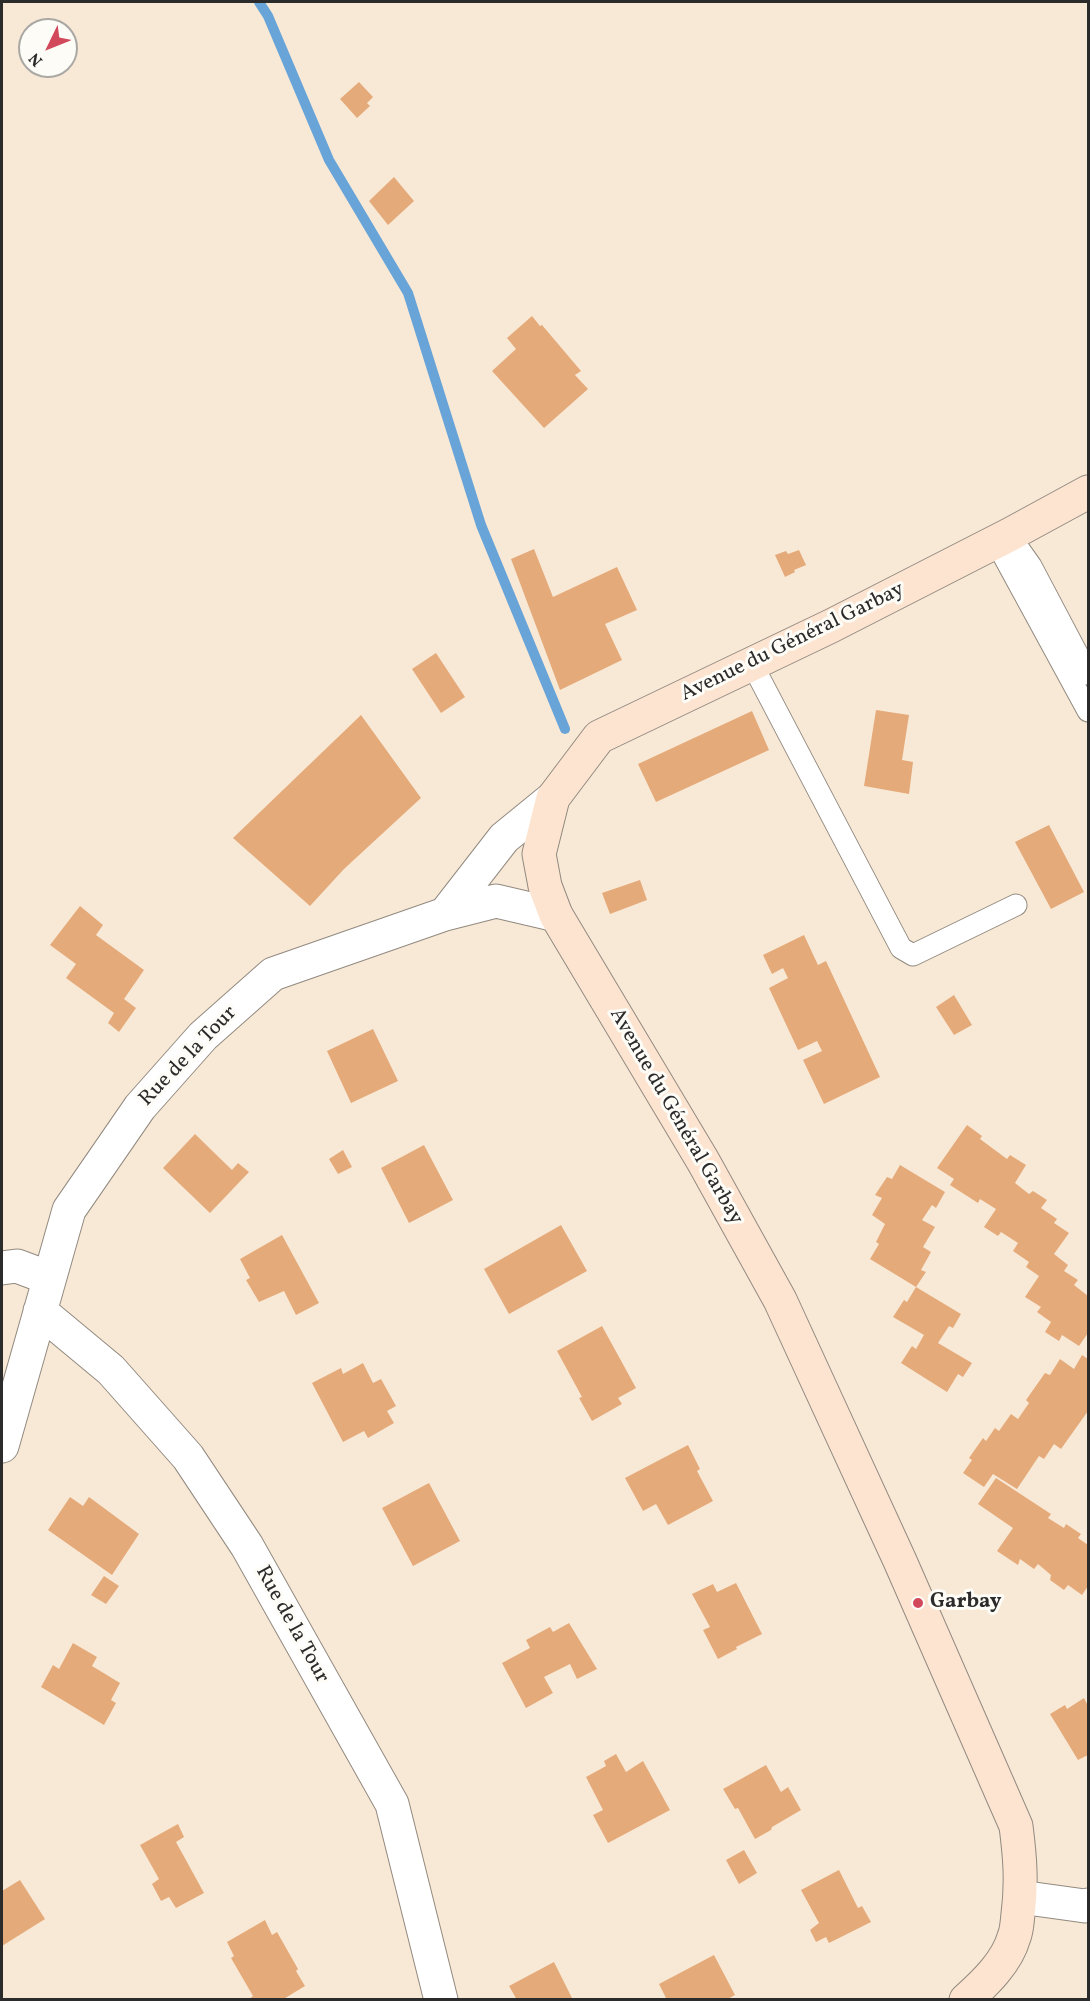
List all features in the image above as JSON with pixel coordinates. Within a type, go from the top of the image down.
[{"type":"main road","name":"Avenue du Général Garbay","points":[[966,2000],[1003,1960],[1014,1937],[1020,1897],[1021,1864],[1016,1826],[900,1561],[780,1300],[704,1161],[556,915],[546,886],[539,854],[553,798],[599,737],[752,664],[1089,492]]},
{"type":"street","points":[[445,914],[504,838],[553,798]]},
{"type":"street","name":"Rue de la Tour","points":[[2,1446],[69,1210],[140,1107],[203,1036],[273,974],[445,914],[496,901],[556,915]]},
{"type":"street","points":[[2,1268],[17,1266],[49,1278]]},
{"type":"street","name":"Rue de la Tour","points":[[40,1311],[111,1370],[180,1448],[247,1546],[392,1804],[441,2000]]},
{"type":"street","points":[[1020,1897],[1089,1905]]},
{"type":"lane","points":[[1002,538],[1031,566],[1089,674]]},
{"type":"lane","points":[[1002,538],[1089,711]]},
{"type":"lane","points":[[752,664],[901,948],[913,955],[1016,905]]},
{"type":"building","points":[[359,82],[373,97],[367,103],[370,106],[357,118],[340,99]]},
{"type":"building","points":[[394,177],[414,201],[388,225],[369,201]]},
{"type":"building","points":[[532,316],[581,371],[575,375],[588,389],[544,428],[492,371],[516,349],[507,338]]},
{"type":"building","points":[[534,549],[553,597],[617,567],[637,610],[605,624],[622,660],[560,690],[511,559]]},
{"type":"building","points":[[799,550],[806,565],[785,577],[775,555]]},
{"type":"building","points":[[436,653],[465,697],[441,713],[412,669]]},
{"type":"building","points":[[876,710],[909,715],[902,760],[913,762],[909,794],[864,786]]},
{"type":"building","points":[[752,711],[769,750],[656,802],[638,764]]},
{"type":"building","points":[[361,715],[421,798],[344,869],[310,906],[233,838]]},
{"type":"building","points":[[1049,825],[1084,892],[1051,909],[1015,842]]},
{"type":"building","points":[[640,880],[647,900],[610,914],[602,893]]},
{"type":"building","points":[[80,906],[103,925],[96,935],[144,970],[124,999],[136,1008],[119,1032],[108,1023],[114,1013],[66,978],[76,964],[50,945]]},
{"type":"building","points":[[804,935],[818,965],[826,961],[880,1077],[824,1104],[803,1060],[822,1051],[817,1041],[798,1050],[769,988],[788,978],[783,968],[772,974],[763,955]]},
{"type":"building","points":[[954,995],[972,1025],[954,1035],[936,1007]]},
{"type":"building","points":[[373,1029],[398,1081],[351,1103],[327,1051]]},
{"type":"building","points":[[967,1125],[982,1136],[980,1139],[1007,1159],[1010,1155],[1026,1165],[1015,1183],[1029,1194],[1033,1191],[1047,1200],[1041,1208],[1057,1219],[1054,1223],[1069,1233],[1054,1254],[1068,1265],[1064,1271],[1078,1280],[1074,1285],[1088,1296],[1088,1333],[1079,1346],[1062,1335],[1059,1341],[1045,1332],[1051,1322],[1037,1312],[1041,1307],[1025,1297],[1039,1276],[1026,1267],[1029,1262],[1013,1251],[1018,1243],[1001,1232],[998,1236],[984,1227],[996,1209],[980,1199],[978,1203],[950,1185],[954,1179],[937,1168]]},
{"type":"building","points":[[195,1134],[232,1170],[238,1163],[249,1172],[210,1213],[163,1168]]},
{"type":"building","points":[[424,1145],[453,1200],[409,1223],[381,1168]]},
{"type":"building","points":[[343,1150],[352,1167],[338,1174],[329,1159]]},
{"type":"building","points":[[900,1165],[945,1192],[936,1208],[932,1205],[922,1220],[935,1227],[923,1247],[931,1252],[921,1270],[926,1272],[916,1287],[870,1259],[879,1244],[876,1242],[885,1224],[872,1215],[882,1198],[875,1195],[887,1177],[892,1179]]},
{"type":"building","points":[[561,1225],[587,1271],[509,1314],[484,1269]]},
{"type":"building","points":[[282,1235],[319,1303],[296,1315],[284,1291],[259,1302],[246,1280],[250,1278],[240,1259]]},
{"type":"building","points":[[916,1287],[961,1314],[953,1328],[949,1326],[938,1343],[972,1363],[963,1377],[958,1374],[947,1392],[901,1363],[912,1346],[916,1349],[924,1335],[893,1317],[904,1300],[907,1302]]},
{"type":"building","points":[[602,1326],[636,1388],[618,1398],[622,1404],[592,1421],[557,1351]]},
{"type":"building","points":[[1082,1355],[1088,1359],[1088,1411],[1061,1449],[1054,1444],[1044,1459],[1039,1456],[1017,1489],[993,1474],[984,1487],[963,1473],[972,1460],[969,1458],[983,1438],[986,1441],[995,1428],[999,1431],[1011,1414],[1018,1419],[1029,1403],[1026,1400],[1045,1373],[1050,1375],[1060,1359],[1074,1369]]},
{"type":"building","points":[[363,1363],[373,1383],[381,1379],[396,1406],[387,1411],[394,1423],[368,1438],[364,1431],[343,1442],[312,1383],[341,1368],[343,1374]]},
{"type":"building","points":[[688,1445],[700,1469],[697,1471],[713,1501],[668,1525],[656,1504],[643,1511],[625,1478]]},
{"type":"building","points":[[996,1478],[1051,1514],[1048,1518],[1064,1528],[1066,1524],[1081,1534],[1078,1538],[1088,1545],[1088,1586],[1082,1595],[1068,1585],[1064,1590],[1050,1580],[1051,1575],[1038,1564],[1034,1569],[1020,1559],[1018,1565],[997,1551],[1013,1528],[978,1504]]},
{"type":"building","points":[[429,1483],[460,1541],[413,1566],[382,1508]]},
{"type":"building","points":[[70,1497],[83,1506],[89,1497],[139,1534],[112,1575],[48,1530]]},
{"type":"building","points":[[104,1576],[119,1586],[106,1604],[91,1595]]},
{"type":"building","points":[[736,1583],[762,1634],[718,1659],[703,1630],[710,1627],[692,1594],[713,1584],[717,1592]]},
{"type":"building","points":[[569,1623],[597,1669],[577,1679],[570,1664],[544,1677],[553,1693],[526,1708],[502,1663],[530,1648],[526,1640],[550,1627],[553,1632]]},
{"type":"building","points":[[73,1643],[97,1657],[92,1666],[120,1683],[111,1700],[116,1703],[104,1725],[41,1687],[53,1665],[59,1669]]},
{"type":"building","points":[[1084,1698],[1088,1706],[1088,1755],[1078,1760],[1050,1714],[1065,1705],[1067,1709]]},
{"type":"building","points":[[616,1754],[626,1772],[643,1761],[670,1810],[608,1843],[593,1815],[603,1810],[586,1777],[606,1766],[604,1761]]},
{"type":"building","points":[[766,1765],[781,1792],[788,1787],[801,1810],[755,1839],[738,1808],[735,1809],[723,1789]]},
{"type":"building","points":[[178,1824],[184,1837],[176,1842],[204,1893],[176,1908],[169,1897],[161,1901],[152,1884],[159,1879],[140,1845]]},
{"type":"building","points":[[744,1850],[757,1873],[739,1884],[726,1860]]},
{"type":"building","points":[[839,1870],[858,1908],[862,1906],[871,1922],[829,1943],[826,1937],[816,1942],[810,1930],[819,1923],[801,1890]]},
{"type":"building","points":[[20,1880],[45,1919],[2,1946],[2,1891]]},
{"type":"building","points":[[265,1920],[272,1935],[277,1932],[305,1986],[282,2000],[248,2000],[253,1996],[231,1958],[234,1956],[227,1942]]},
{"type":"building","points":[[714,1955],[735,1995],[726,2000],[667,2000],[659,1984]]},
{"type":"building","points":[[554,1962],[573,2000],[517,2000],[509,1986]]},
{"type":"waterway","points":[[259,2],[268,16],[329,160],[408,293],[481,525],[565,729]]},
{"type":"place","name":"Garbay","points":[[918,1603]]}]
